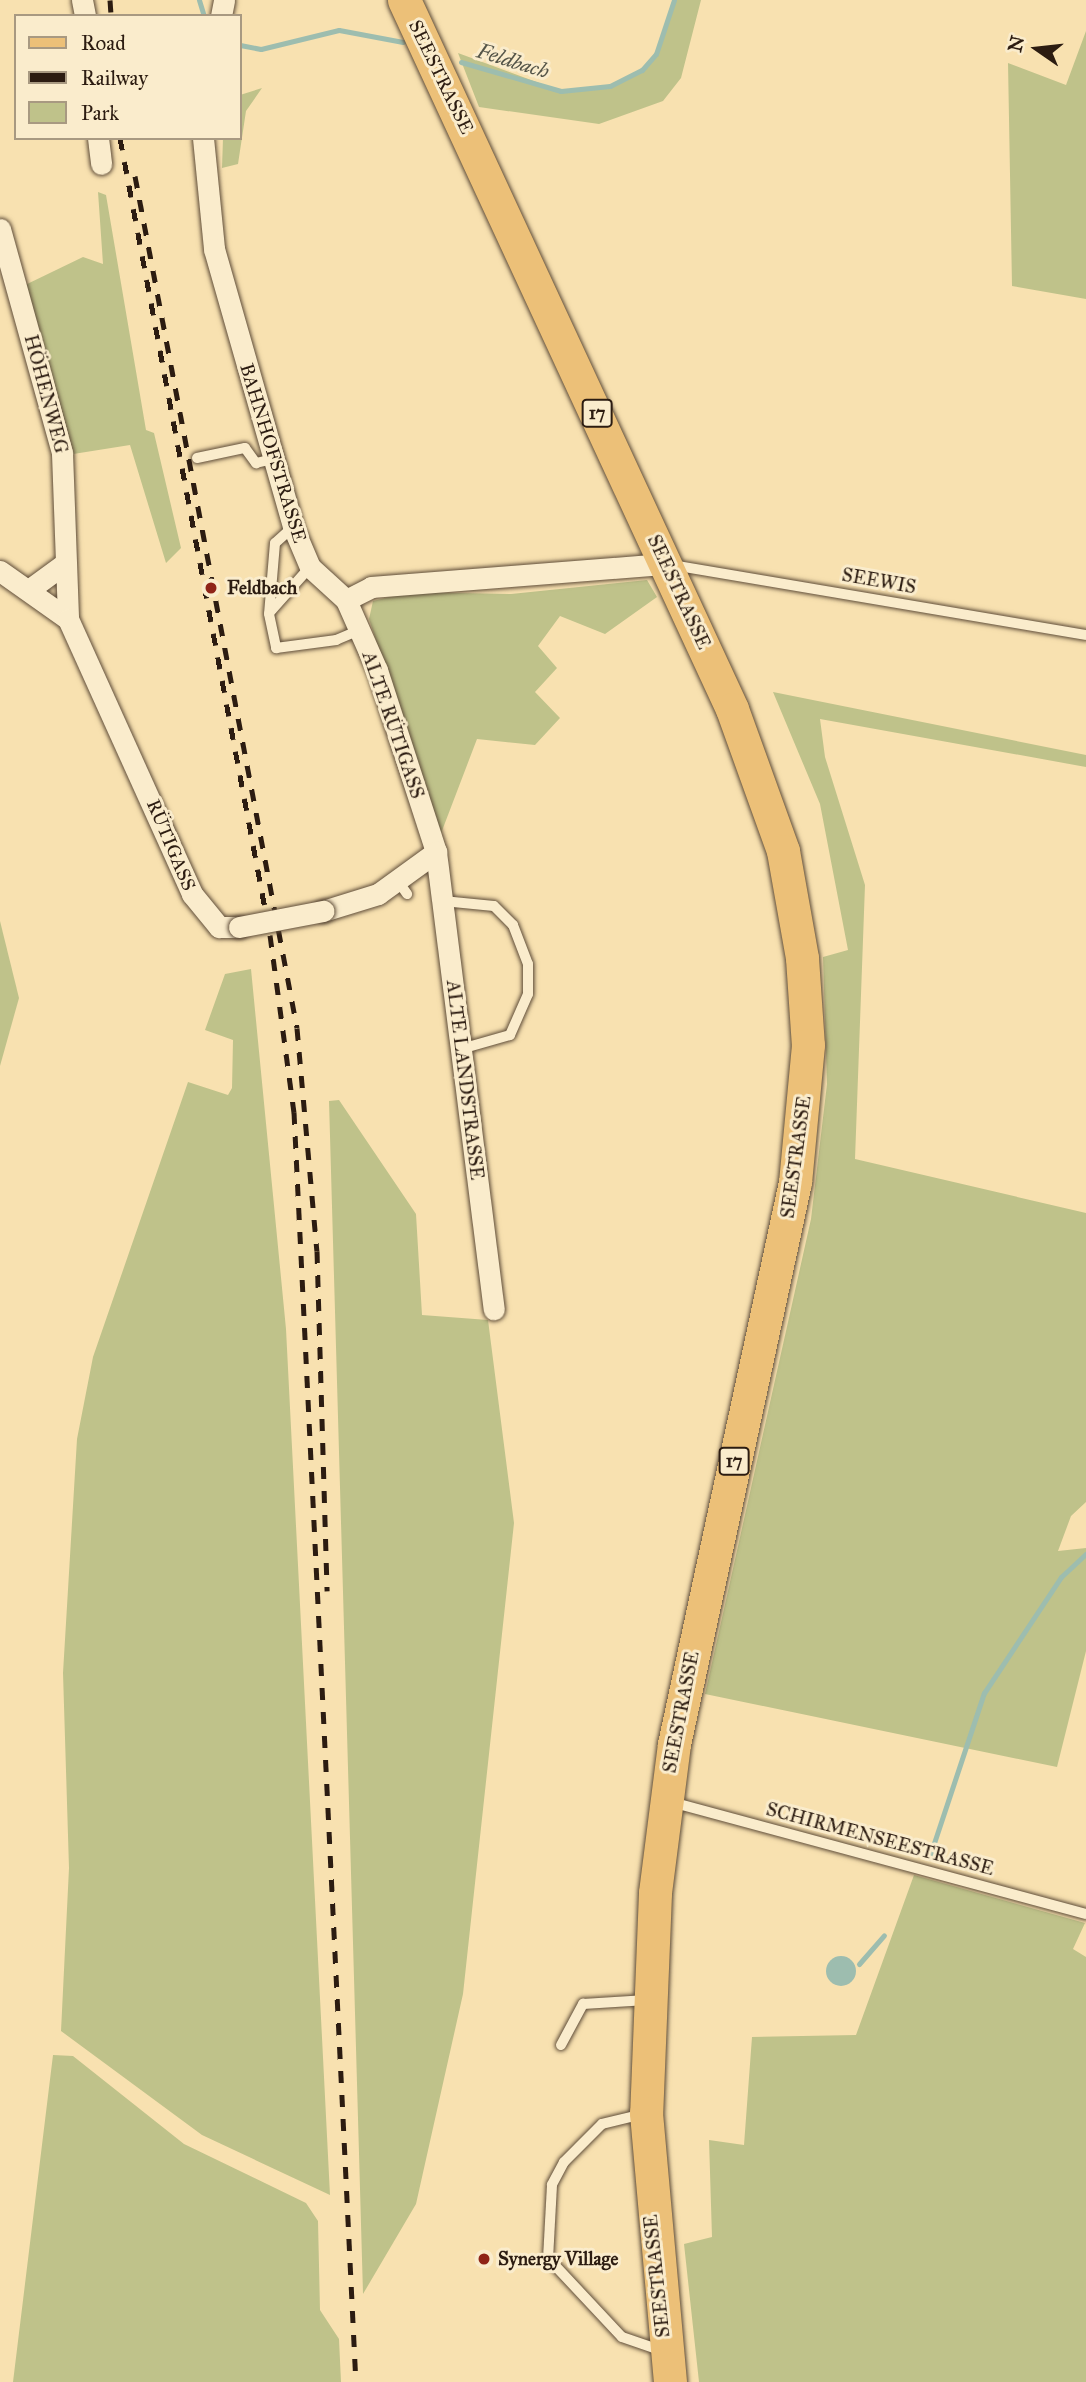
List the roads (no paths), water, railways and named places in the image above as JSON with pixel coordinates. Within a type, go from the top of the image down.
[{"type":"main road","name":"SEESTRASSE","points":[[404,0],[732,709],[783,850],[802,958],[807,1045],[795,1182],[665,1800],[647,2000],[646,2113],[668,2367]]},
{"type":"street","points":[[98,140],[101,164]]},
{"type":"street","name":"BAHNHOFSTRASSE","points":[[204,140],[214,249],[293,527],[310,567],[346,600]]},
{"type":"street","name":"HÖHENWEG","points":[[0,229],[62,453],[68,619]]},
{"type":"street","points":[[30,589],[64,564]]},
{"type":"street","points":[[346,600],[371,587],[666,564]]},
{"type":"street","name":"RÜTIGASS","points":[[0,571],[30,589],[68,619],[192,894],[219,927],[239,928],[323,911],[402,887],[436,852]]},
{"type":"street","name":"ALTE RÜTIGASS","points":[[346,600],[359,630],[436,852]]},
{"type":"street","name":"ALTE LANDSTRASSE","points":[[436,852],[494,1309]]},
{"type":"lane","points":[[197,458],[245,448],[256,463],[273,459]]},
{"type":"lane","points":[[293,527],[275,543],[269,614],[276,648],[336,640],[359,630]]},
{"type":"lane","name":"SEEWIS","points":[[666,564],[1086,635]]},
{"type":"lane","points":[[269,614],[310,567]]},
{"type":"lane","points":[[443,901],[494,906],[513,925],[528,964],[528,994],[510,1035],[461,1048]]},
{"type":"lane","name":"SCHIRMENSEESTRASSE","points":[[665,1800],[1086,1914]]},
{"type":"lane","points":[[561,2045],[583,2004],[647,2000]]},
{"type":"lane","points":[[646,2113],[602,2124],[564,2162],[552,2185],[548,2258],[622,2337],[668,2367]]},
{"type":"waterway","name":"Feldbach","points":[[199,0],[203,14]]},
{"type":"waterway","name":"Feldbach","points":[[461,62],[561,91],[610,86],[642,70],[656,54],[674,0]]},
{"type":"waterway","name":"Feldbach","points":[[242,45],[261,49],[339,30],[403,42]]},
{"type":"waterway","points":[[929,1858],[984,1693],[1061,1577],[1086,1554]]},
{"type":"waterway","points":[[859,1964],[884,1935]]},
{"type":"railway","points":[[110,0],[111,14]]},
{"type":"railway","points":[[120,140],[270,935],[294,1112],[356,2382]]},
{"type":"railway","points":[[135,176],[297,1028],[317,1251],[327,1591]]},
{"type":"place","name":"Feldbach","points":[[211,588]]},
{"type":"place","name":"Synergy Village","points":[[484,2259]]}]
